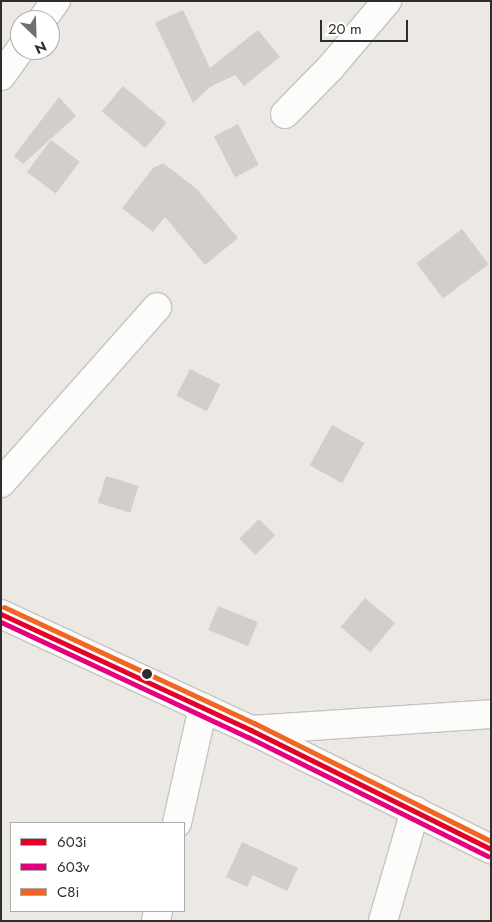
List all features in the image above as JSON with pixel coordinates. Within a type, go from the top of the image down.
[{"type":"street","points":[[285,114],[332,68],[387,1]]},
{"type":"street","points":[[1,76],[13,60]]},
{"type":"street","points":[[1,483],[157,307]]},
{"type":"street","points":[[1,614],[251,730],[491,849]]},
{"type":"street","points":[[177,822],[203,708]]},
{"type":"street","points":[[251,730],[491,714]]},
{"type":"street","points":[[383,921],[415,811]]},
{"type":"building","points":[[183,10],[210,68],[258,30],[280,57],[244,86],[235,75],[210,87],[193,103],[155,23]]},
{"type":"building","points":[[123,86],[167,123],[145,148],[102,111]]},
{"type":"building","points":[[59,97],[76,116],[23,164],[14,156]]},
{"type":"building","points":[[238,124],[259,165],[235,177],[214,136]]},
{"type":"building","points":[[51,140],[80,162],[56,194],[27,172]]},
{"type":"building","points":[[163,163],[197,189],[238,238],[205,265],[165,217],[153,232],[122,208],[153,168]]},
{"type":"building","points":[[462,229],[488,264],[443,298],[416,263]]},
{"type":"building","points":[[190,369],[220,384],[207,411],[176,396]]},
{"type":"building","points":[[332,425],[364,443],[342,483],[310,465]]},
{"type":"building","points":[[106,476],[139,486],[130,513],[98,503]]},
{"type":"building","points":[[259,519],[275,535],[255,555],[239,539]]},
{"type":"building","points":[[365,598],[395,623],[370,652],[341,627]]},
{"type":"building","points":[[218,606],[258,622],[248,646],[208,630]]},
{"type":"building","points":[[242,842],[298,868],[287,891],[253,875],[247,887],[226,877]]},
{"type":"transit line","name":"C8i","points":[[4,607],[254,723],[491,841]]},
{"type":"transit line","name":"603i","points":[[1,614],[251,730],[491,849]]},
{"type":"transit line","name":"603v","points":[[1,622],[248,737],[488,856]]}]
